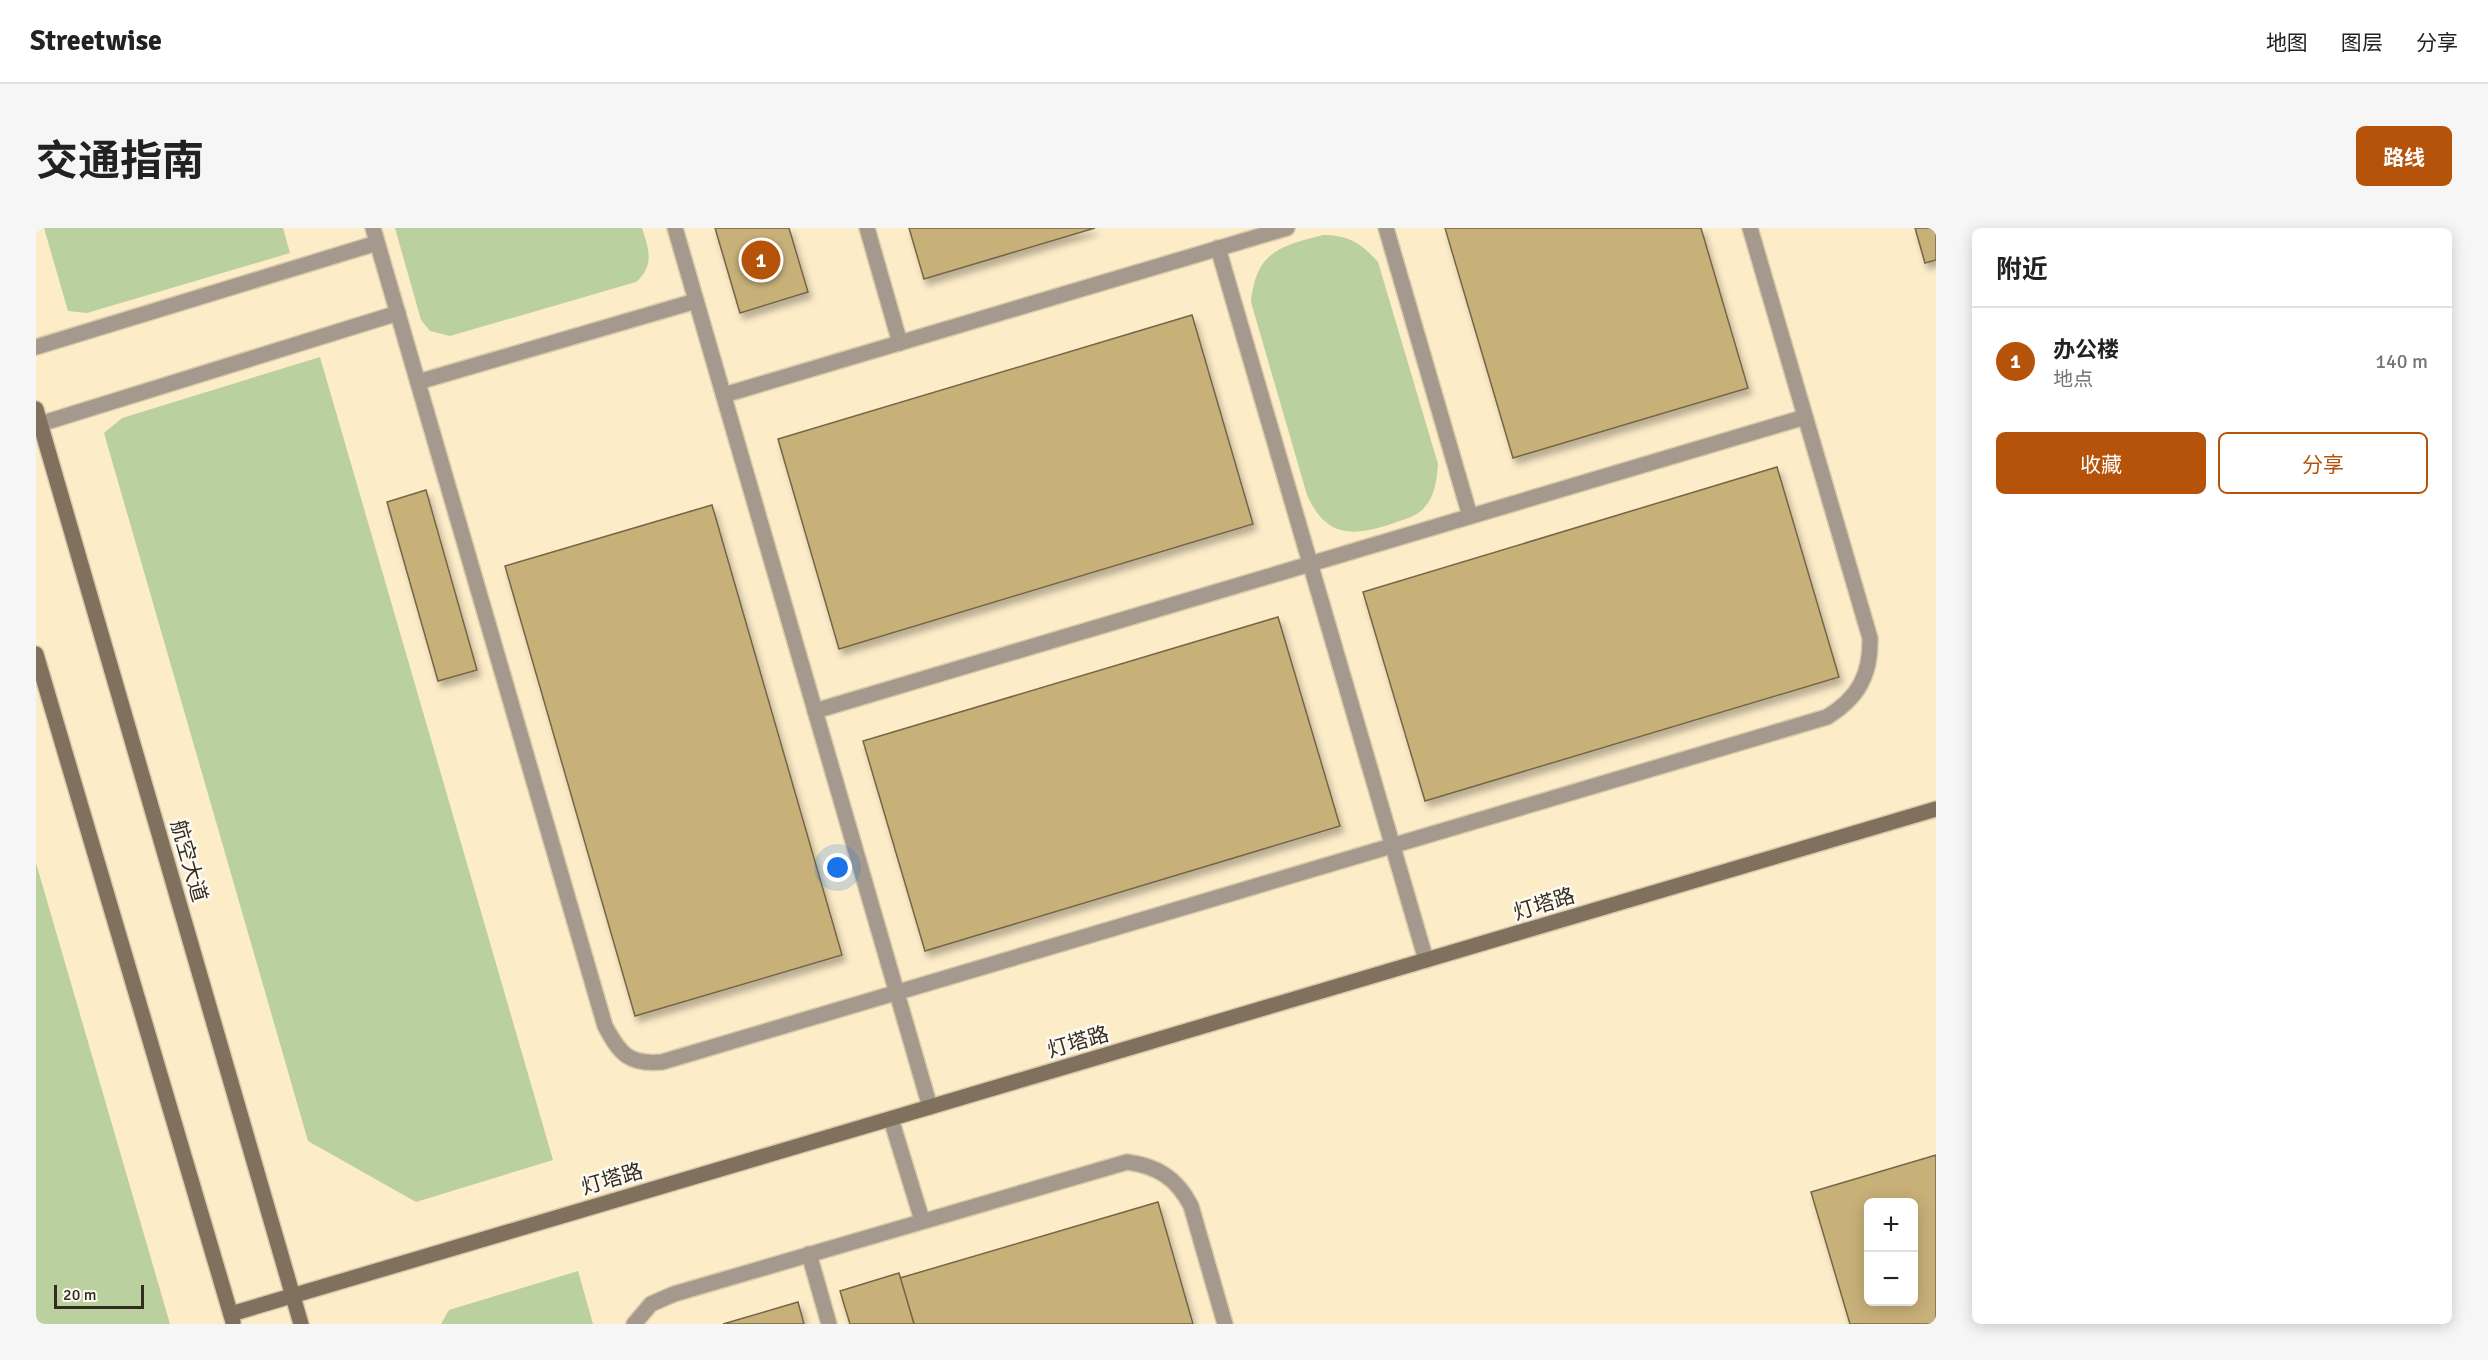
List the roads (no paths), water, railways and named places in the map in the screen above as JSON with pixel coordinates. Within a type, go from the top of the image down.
[{"type":"main road","name":"航空大道","points":[[38,417],[301,1324]]},
{"type":"main road","points":[[36,654],[233,1319]]},
{"type":"main road","name":"灯塔路","points":[[233,1319],[292,1296],[1936,809]]},
{"type":"lane","points":[[373,228],[602,1015],[614,1042],[626,1056],[642,1064],[662,1062],[1827,717],[1845,706],[1866,676],[1871,660],[1870,638],[1750,228]]},
{"type":"lane","points":[[675,228],[930,1107]]},
{"type":"lane","points":[[867,228],[900,343]]},
{"type":"lane","points":[[724,395],[1287,228]]},
{"type":"lane","points":[[1386,228],[1470,516]]},
{"type":"lane","points":[[36,347],[377,243]]},
{"type":"lane","points":[[1218,248],[1426,960]]},
{"type":"lane","points":[[418,382],[696,301]]},
{"type":"lane","points":[[38,417],[398,312]]},
{"type":"lane","points":[[815,711],[1805,417]]},
{"type":"lane","points":[[891,1119],[922,1220]]},
{"type":"lane","points":[[634,1324],[651,1304],[663,1298],[1112,1164],[1127,1162],[1156,1168],[1175,1182],[1191,1206],[1225,1324]]},
{"type":"lane","points":[[809,1254],[829,1324]]},
{"type":"place","name":"办公楼","points":[[761,260]]}]
